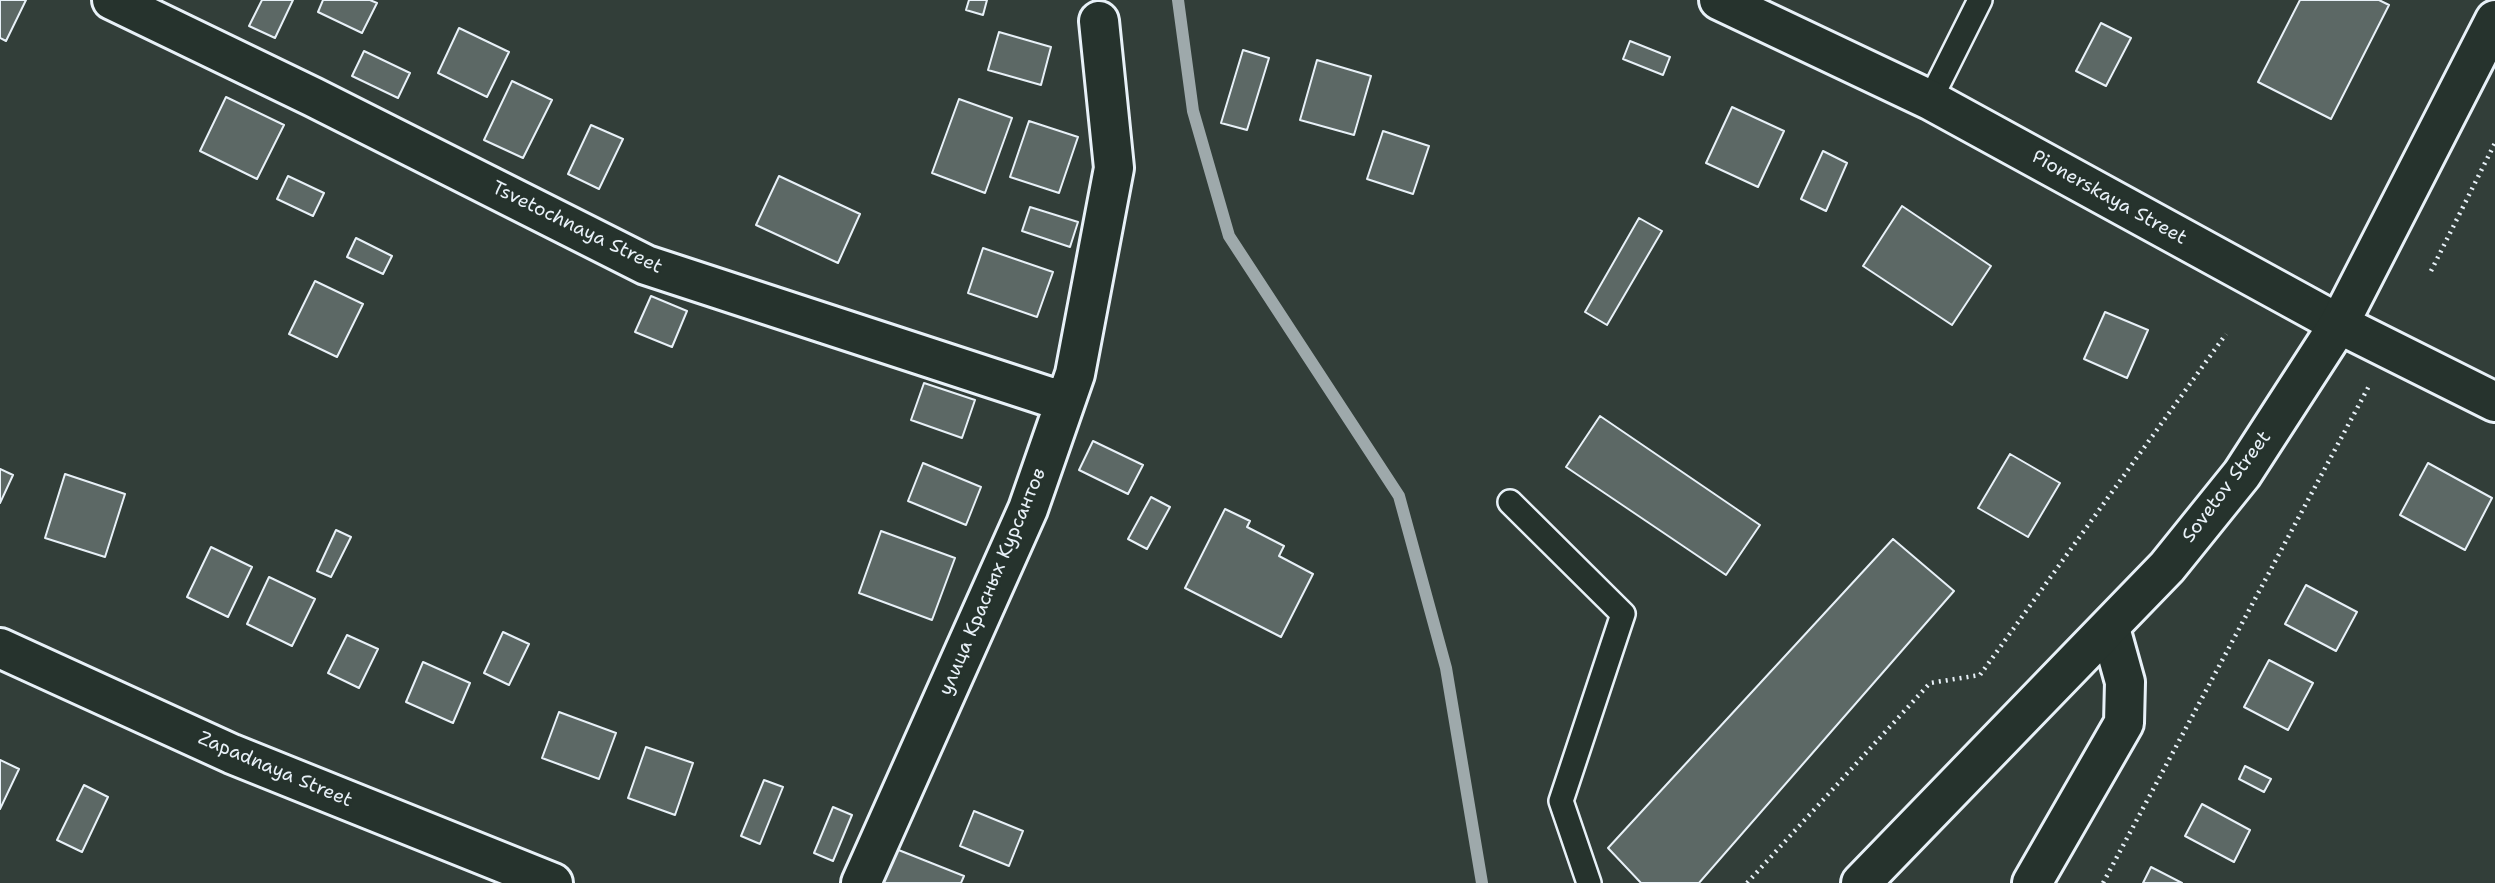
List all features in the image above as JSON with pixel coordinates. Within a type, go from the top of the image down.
[{"type":"street","name":"Tsvetochnaya Street","points":[[112,0],[313,97],[646,265],[1065,402]]},
{"type":"street","name":"Pionerskaya Street","points":[[1719,0],[1930,100],[2339,324],[2495,402]]},
{"type":"street","name":"Sovetov Street","points":[[1861,883],[2167,567],[2242,474],[2339,324],[2495,20]]},
{"type":"street","name":"улица Красных Курсантов","points":[[861,883],[1028,509],[1075,374],[1114,169],[1099,21]]},
{"type":"street","points":[[2032,883],[2124,723],[2125,682],[2110,628]]},
{"type":"street","name":"Zapadnaya Street","points":[[0,648],[232,754],[553,883]]},
{"type":"lane","points":[[1930,100],[1980,0]]},
{"type":"lane","points":[[1510,502],[1623,614],[1561,801],[1589,883]]},
{"type":"path","points":[[2431,271],[2495,143]]},
{"type":"path","points":[[1747,883],[1930,683],[1980,675],[2226,334]]},
{"type":"path","points":[[2103,883],[2369,386]]},
{"type":"building","points":[[0,0],[26,0],[6,41],[0,38]]},
{"type":"building","points":[[262,0],[293,0],[275,38],[249,26]]},
{"type":"building","points":[[323,0],[370,0],[377,3],[362,33],[318,12]]},
{"type":"building","points":[[969,0],[987,0],[983,15],[966,10]]},
{"type":"building","points":[[2300,0],[2379,0],[2389,5],[2331,119],[2258,82]]},
{"type":"building","points":[[2101,23],[2131,38],[2106,86],[2076,71]]},
{"type":"building","points":[[459,28],[509,52],[487,97],[438,73]]},
{"type":"building","points":[[999,32],[1051,47],[1041,85],[988,70]]},
{"type":"building","points":[[1630,41],[1670,57],[1663,75],[1623,59]]},
{"type":"building","points":[[1243,50],[1269,58],[1247,130],[1221,123]]},
{"type":"building","points":[[364,51],[410,73],[398,98],[352,76]]},
{"type":"building","points":[[1317,60],[1371,76],[1354,135],[1300,120]]},
{"type":"building","points":[[512,81],[552,100],[523,158],[484,140]]},
{"type":"building","points":[[226,97],[284,125],[257,179],[200,151]]},
{"type":"building","points":[[959,99],[1012,118],[985,193],[932,173]]},
{"type":"building","points":[[1732,107],[1784,131],[1758,187],[1706,163]]},
{"type":"building","points":[[1029,121],[1078,137],[1059,193],[1010,177]]},
{"type":"building","points":[[591,125],[623,139],[599,189],[568,174]]},
{"type":"building","points":[[1383,131],[1429,146],[1413,194],[1367,179]]},
{"type":"building","points":[[1823,151],[1847,163],[1826,211],[1801,199]]},
{"type":"building","points":[[288,176],[324,193],[313,216],[277,199]]},
{"type":"building","points":[[779,176],[860,214],[838,263],[756,225]]},
{"type":"building","points":[[1902,206],[1991,266],[1952,325],[1863,266]]},
{"type":"building","points":[[1030,207],[1078,222],[1070,247],[1022,231]]},
{"type":"building","points":[[1639,218],[1662,231],[1607,325],[1585,312]]},
{"type":"building","points":[[356,238],[392,256],[383,274],[347,257]]},
{"type":"building","points":[[983,248],[1053,272],[1037,317],[968,293]]},
{"type":"building","points":[[315,281],[363,304],[337,357],[289,334]]},
{"type":"building","points":[[651,296],[687,311],[672,347],[635,332]]},
{"type":"building","points":[[2105,312],[2148,330],[2127,378],[2084,359]]},
{"type":"building","points":[[924,383],[975,400],[962,438],[911,420]]},
{"type":"building","points":[[1600,416],[1760,525],[1726,575],[1566,467]]},
{"type":"building","points":[[1093,441],[1143,465],[1128,494],[1079,470]]},
{"type":"building","points":[[2010,454],[2060,483],[2028,537],[1978,508]]},
{"type":"building","points":[[923,463],[981,487],[966,525],[908,501]]},
{"type":"building","points":[[2428,463],[2492,498],[2465,550],[2400,515]]},
{"type":"building","points":[[0,469],[13,475],[0,503]]},
{"type":"building","points":[[65,474],[125,494],[105,557],[45,538]]},
{"type":"building","points":[[1151,497],[1170,507],[1147,549],[1128,539]]},
{"type":"building","points":[[1225,509],[1250,521],[1247,527],[1284,546],[1279,556],[1313,574],[1281,637],[1185,588]]},
{"type":"building","points":[[336,530],[351,537],[331,577],[317,571]]},
{"type":"building","points":[[881,531],[955,558],[932,620],[859,593]]},
{"type":"building","points":[[1893,539],[1954,591],[1699,883],[1641,883],[1608,848]]},
{"type":"building","points":[[211,547],[252,567],[228,617],[187,597]]},
{"type":"building","points":[[269,577],[315,599],[292,646],[247,624]]},
{"type":"building","points":[[2306,585],[2357,612],[2336,651],[2285,624]]},
{"type":"building","points":[[503,632],[529,644],[509,685],[484,673]]},
{"type":"building","points":[[347,635],[378,649],[359,688],[328,673]]},
{"type":"building","points":[[2269,660],[2313,683],[2288,730],[2244,707]]},
{"type":"building","points":[[423,662],[470,683],[453,723],[406,702]]},
{"type":"building","points":[[559,712],[616,733],[599,779],[542,758]]},
{"type":"building","points":[[646,747],[693,763],[675,815],[628,798]]},
{"type":"building","points":[[0,760],[19,769],[0,809]]},
{"type":"building","points":[[2245,766],[2271,779],[2264,792],[2239,779]]},
{"type":"building","points":[[764,780],[783,787],[760,844],[741,836]]},
{"type":"building","points":[[84,785],[108,797],[82,852],[57,840]]},
{"type":"building","points":[[2202,804],[2250,830],[2234,862],[2185,836]]},
{"type":"building","points":[[833,807],[852,815],[833,861],[814,853]]},
{"type":"building","points":[[974,811],[1023,831],[1009,866],[960,846]]},
{"type":"building","points":[[896,849],[964,876],[961,883],[882,883]]},
{"type":"building","points":[[2151,867],[2182,883],[2143,883]]},
{"type":"waterway","points":[[1178,0],[1193,111],[1229,236],[1399,496],[1446,668],[1482,883]]}]
